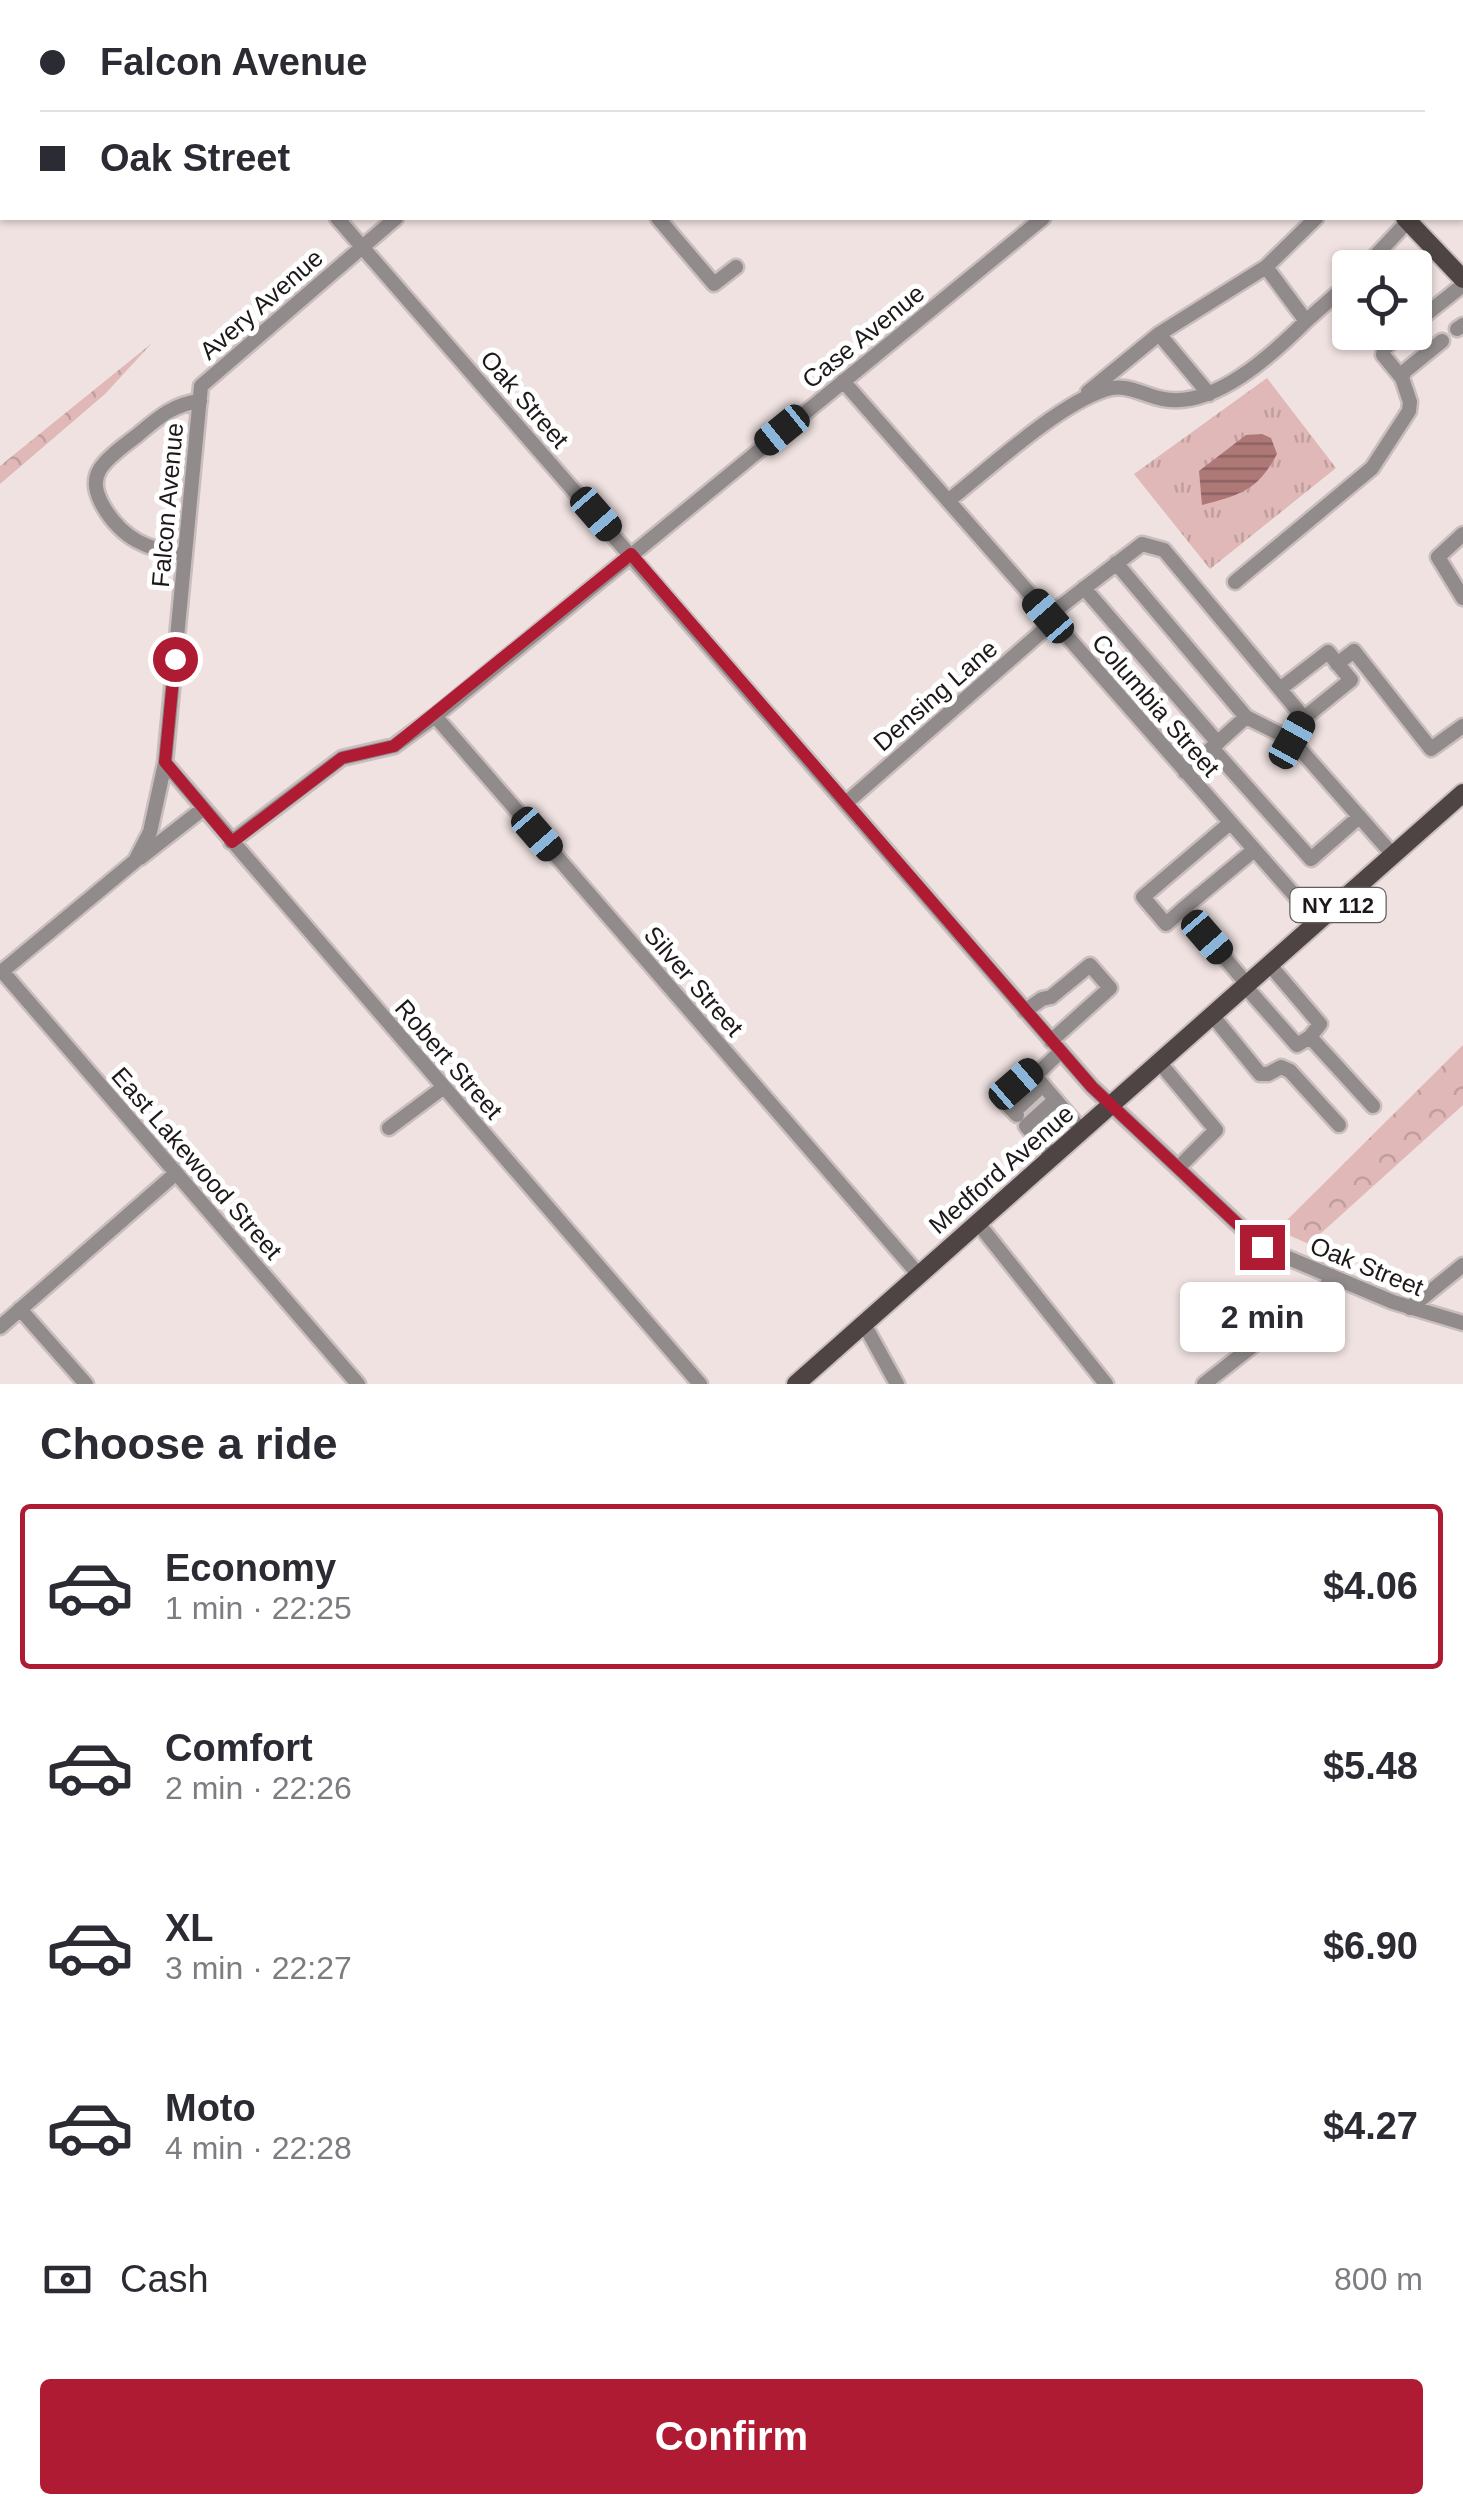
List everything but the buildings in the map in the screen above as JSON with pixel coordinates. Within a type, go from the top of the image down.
[{"type":"main road","points":[[1410,220],[1456,258],[1463,282]]},
{"type":"main road","name":"Medford Avenue","points":[[796,1384],[1463,793]]},
{"type":"street","name":"Oak Street","points":[[338,220],[1110,1105],[1262,1247],[1410,1308],[1463,1323]]},
{"type":"street","name":"Avery Avenue","points":[[185,555],[135,542],[112,521],[96,489],[100,469],[172,408],[200,394],[394,220]]},
{"type":"street","points":[[660,220],[714,284],[736,267]]},
{"type":"street","name":"Case Avenue","points":[[232,842],[342,758],[394,746],[434,716],[1041,220]]},
{"type":"street","points":[[948,501],[1159,334],[1266,267],[1314,220]]},
{"type":"street","points":[[1380,250],[1406,220]]},
{"type":"street","points":[[1266,267],[1306,321]]},
{"type":"street","points":[[1432,308],[1463,282]]},
{"type":"street","points":[[1076,402],[1114,386],[1181,401],[1209,394],[1273,354],[1332,298]]},
{"type":"street","points":[[1159,334],[1209,394]]},
{"type":"street","points":[[1402,378],[1405,371],[1442,341]]},
{"type":"street","points":[[1235,582],[1372,468],[1410,412],[1402,378],[1383,356],[1384,350]]},
{"type":"street","name":"Columbia Street","points":[[843,381],[1318,922]]},
{"type":"street","name":"Falcon Avenue","points":[[136,862],[150,832],[165,762],[200,394]]},
{"type":"street","points":[[1463,534],[1438,557],[1463,598]]},
{"type":"street","name":"Densing Lane","points":[[846,803],[1084,588],[1142,544],[1164,550],[1280,688]]},
{"type":"street","points":[[1116,563],[1246,716],[1292,740],[1393,855]]},
{"type":"street","points":[[1084,588],[1311,858],[1359,816]]},
{"type":"street","points":[[1292,740],[1304,718],[1351,680],[1328,652],[1280,688],[1304,718]]},
{"type":"street","points":[[1338,664],[1354,652],[1432,748],[1463,726]]},
{"type":"street","name":"Silver Street","points":[[434,716],[919,1275]]},
{"type":"street","points":[[1185,772],[1246,716]]},
{"type":"street","name":"Robert Street","points":[[165,762],[700,1384]]},
{"type":"street","points":[[1,972],[204,808]]},
{"type":"street","points":[[1230,823],[1143,897],[1166,924],[1254,850]]},
{"type":"street","points":[[1183,909],[1297,1044],[1310,1037],[1320,1024],[1269,964]]},
{"type":"street","points":[[1025,1011],[1042,998],[1051,997],[1090,964],[1110,988],[1056,1046],[1014,1112],[1053,1156]]},
{"type":"street","name":"East Lakewood Street","points":[[1,972],[358,1384]]},
{"type":"street","points":[[1212,1015],[1260,1074],[1281,1067],[1290,1071],[1339,1124]]},
{"type":"street","points":[[1310,1037],[1373,1106]]},
{"type":"street","points":[[1159,1062],[1216,1130],[1178,1168]]},
{"type":"street","points":[[1036,1077],[1082,1130]]},
{"type":"street","points":[[389,1128],[444,1087]]},
{"type":"street","points":[[1026,1126],[1055,1100]]},
{"type":"street","points":[[0,1327],[175,1174]]},
{"type":"street","points":[[977,1222],[1106,1384]]},
{"type":"street","points":[[1410,1308],[1463,1265]]},
{"type":"street","points":[[1204,1384],[1324,1290],[1332,1276]]},
{"type":"street","points":[[20,1309],[86,1384]]},
{"type":"street","points":[[864,1324],[897,1384]]},
{"type":"green space","points":[[152,343],[105,394],[0,484],[0,466]]},
{"type":"green space","points":[[1267,378],[1336,468],[1210,569],[1134,474]]},
{"type":"green space","points":[[1463,1045],[1463,1105],[1309,1244],[1277,1230]]},
{"type":"shaded area","points":[[1246,435],[1271,438],[1277,454],[1263,476],[1238,494],[1202,505],[1199,471]]},
{"type":"route","points":[[175,659],[165,762],[232,842],[342,758],[394,746],[631,554],[1092,1087],[1262,1247]]}]
